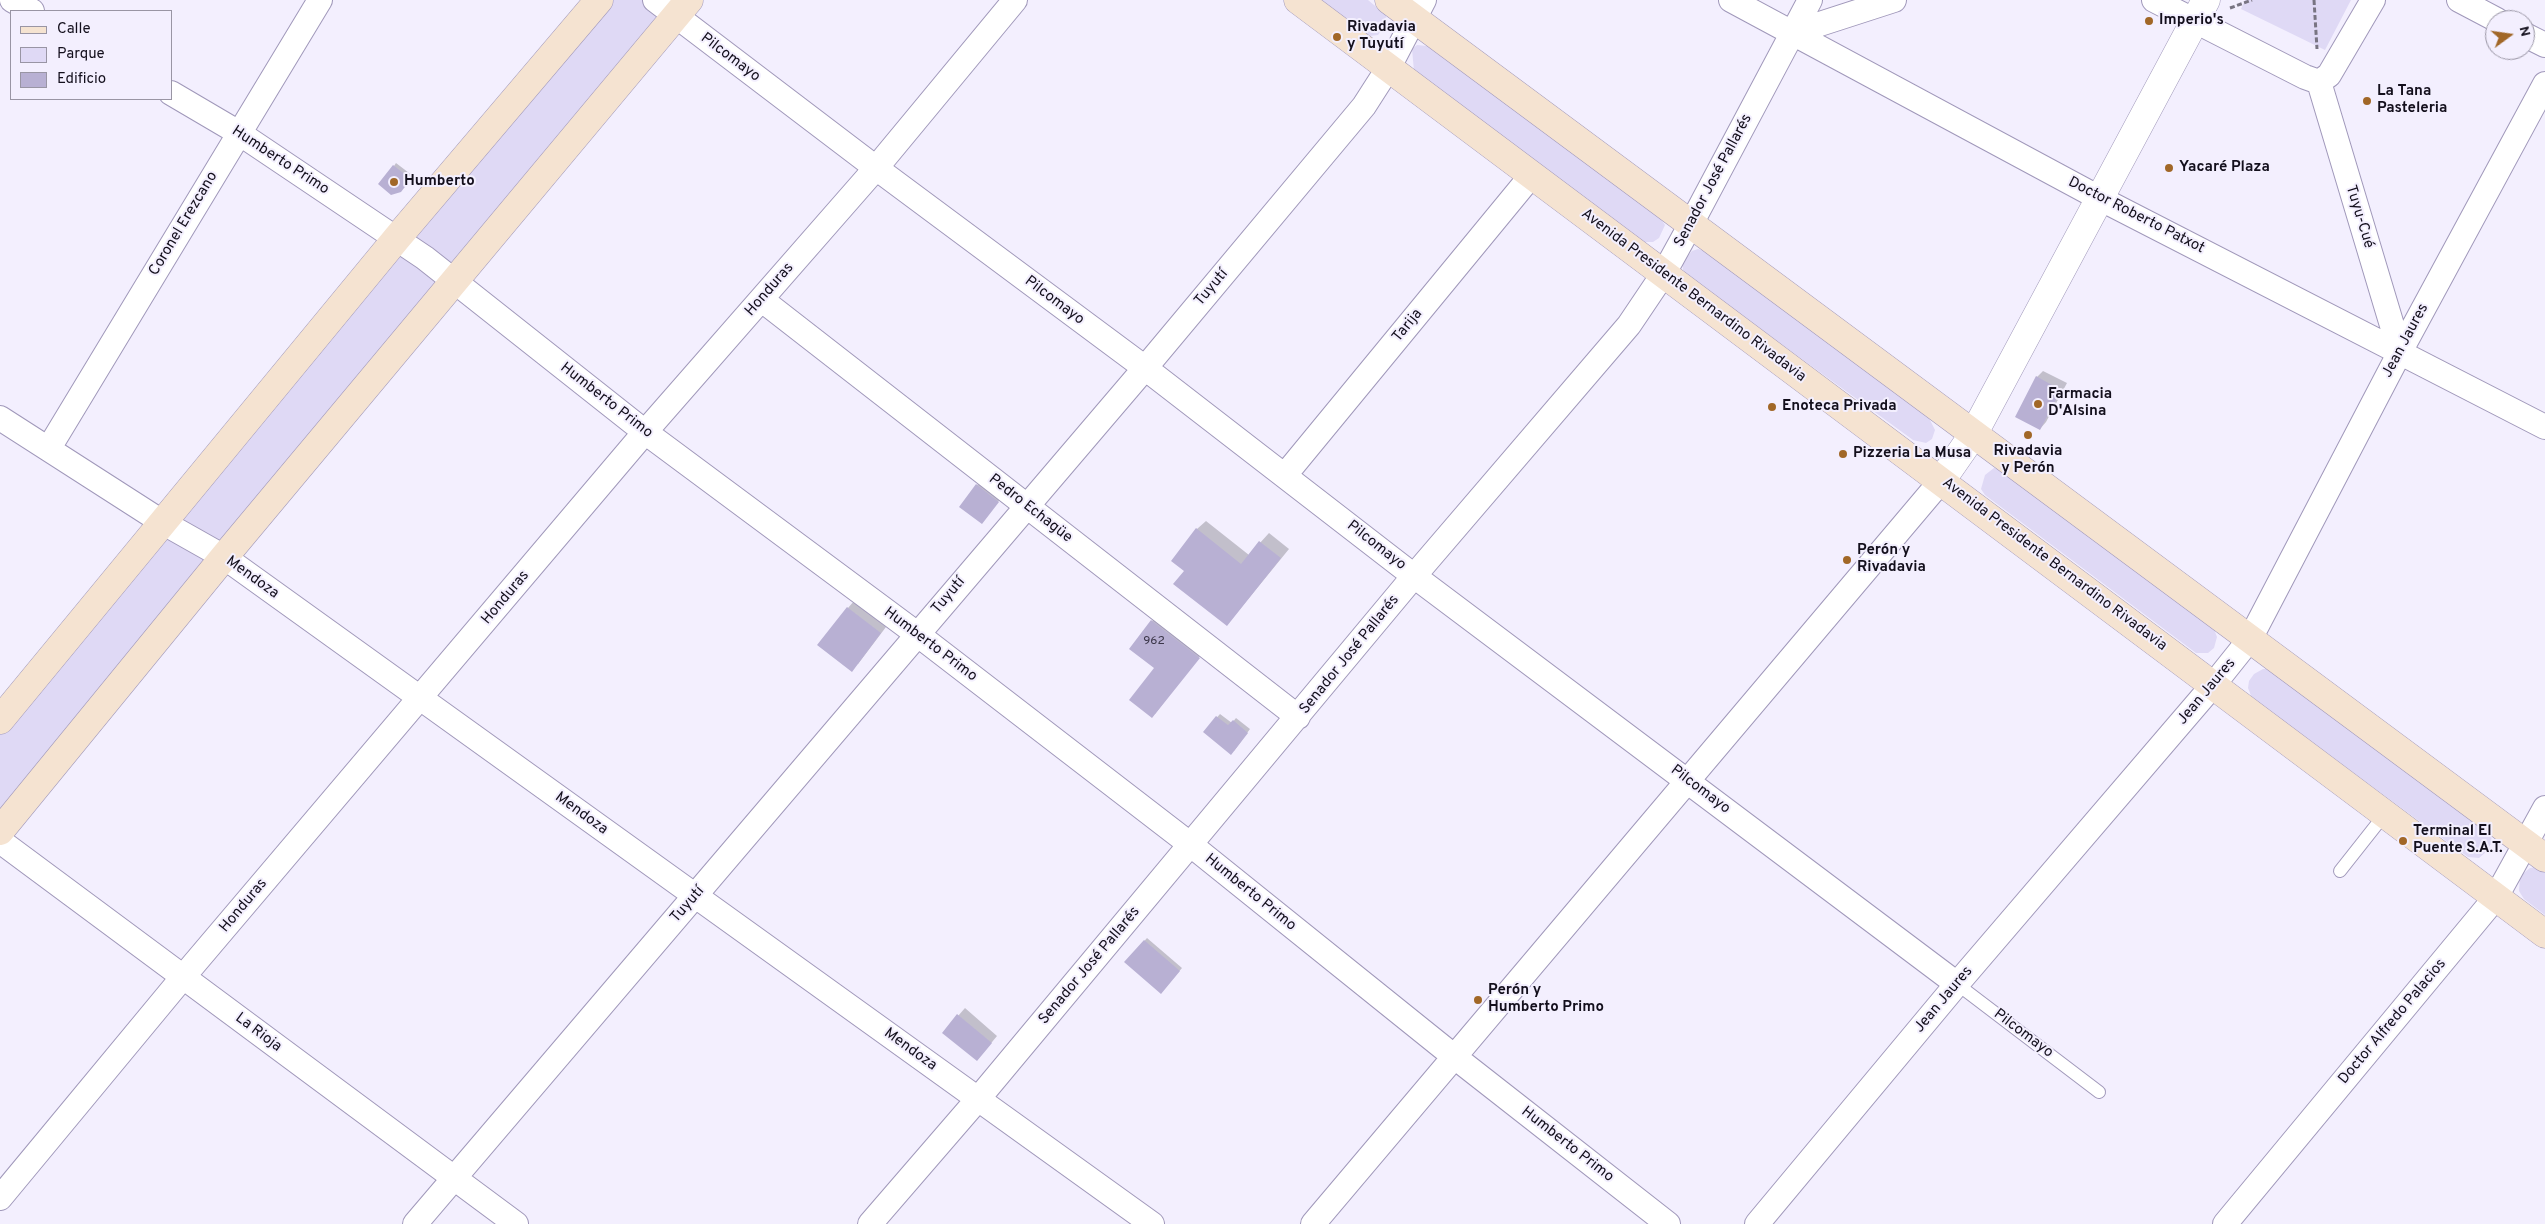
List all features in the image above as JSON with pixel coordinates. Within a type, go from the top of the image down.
[{"type":"main road","points":[[0,720],[397,238],[598,0]]},
{"type":"main road","name":"Avenida Presidente Bernardino Rivadavia","points":[[1298,0],[1531,176],[1664,273],[2214,684],[2545,934]]},
{"type":"main road","points":[[1389,0],[1419,9],[1691,224],[2535,851]]},
{"type":"main road","points":[[0,831],[224,557],[455,282],[673,5]]},
{"type":"street","points":[[12,0],[30,10]]},
{"type":"street","name":"Coronel Erezcano","points":[[49,448],[320,0]]},
{"type":"street","name":"Honduras","points":[[0,1198],[183,977],[421,699],[645,432],[876,168],[1015,0]]},
{"type":"street","name":"Doctor Roberto Patxot","points":[[1731,0],[2101,199],[2545,427]]},
{"type":"street","name":"Senador José Pallarés","points":[[870,1224],[978,1099],[1414,576],[1629,326],[1664,273],[1810,0]]},
{"type":"street","points":[[1792,33],[1894,0]]},
{"type":"street","points":[[2154,0],[2201,10],[2305,78],[2319,82],[2329,75],[2373,0]]},
{"type":"street","points":[[2459,0],[2485,14]]},
{"type":"street","name":"Pilcomayo","points":[[673,5],[876,168],[1144,368],[1414,576],[1957,984]]},
{"type":"street","name":"Tuyutí","points":[[415,1224],[696,896],[1364,106],[1389,67],[1419,9]]},
{"type":"street","points":[[1313,1224],[1456,1058],[1941,481],[1974,435],[2201,10]]},
{"type":"street","name":"Tuyu-Cué","points":[[2319,82],[2400,352]]},
{"type":"street","name":"Jean Jaures","points":[[1757,1224],[1957,984],[2214,684],[2250,639],[2400,352],[2545,84]]},
{"type":"street","name":"Humberto Primo","points":[[172,94],[239,133],[397,238],[645,432],[917,634],[1191,845],[1456,1058],[1668,1224]]},
{"type":"street","name":"Tarija","points":[[1285,475],[1531,176]]},
{"type":"street","name":"Pedro Echagüe","points":[[762,300],[1298,717]]},
{"type":"street","name":"Mendoza","points":[[0,418],[162,522],[224,557],[1152,1224]]},
{"type":"street","name":"Doctor Alfredo Palacios","points":[[2225,1224],[2535,851],[2545,808]]},
{"type":"street","name":"La Rioja","points":[[0,841],[516,1224]]},
{"type":"lane","points":[[2340,871],[2385,814]]},
{"type":"lane","name":"Pilcomayo","points":[[1957,984],[2099,1092]]},
{"type":"path","points":[[2314,0],[2319,82]]},
{"type":"green space","points":[[599,0],[689,0],[0,831],[0,720]]},
{"type":"green space","points":[[1319,0],[1368,0],[1386,15],[1387,23],[1378,35],[1370,36]]},
{"type":"green space","points":[[2245,0],[2351,0],[2325,50],[2241,9]]},
{"type":"green space","points":[[1417,45],[1427,46],[1659,216],[1665,225],[1659,238],[1653,242],[1644,242],[1414,71],[1412,49]]},
{"type":"green space","points":[[1698,249],[1704,251],[1928,416],[1935,430],[1932,439],[1926,443],[1913,440],[1688,276],[1683,270],[1682,263],[1692,251]]},
{"type":"green space","points":[[1994,468],[2000,469],[2214,629],[2217,637],[2214,648],[2208,653],[2196,653],[1985,495],[1981,489],[1985,475]]},
{"type":"green space","points":[[2263,669],[2268,669],[2490,829],[2492,842],[2486,852],[2479,858],[2468,857],[2252,698],[2248,688],[2249,681],[2254,674]]},
{"type":"green space","points":[[2530,868],[2545,869],[2545,915],[2524,899],[2519,891],[2520,876]]},
{"type":"building","name":"Humberto","points":[[393,165],[411,179],[401,192],[391,195],[378,184]]},
{"type":"building","name":"Farmacia D'Alsina","points":[[2036,376],[2061,390],[2040,430],[2015,417]]},
{"type":"building","points":[[976,484],[999,502],[982,524],[959,507]]},
{"type":"building","points":[[1196,528],[1241,564],[1259,541],[1281,558],[1227,626],[1173,584],[1184,571],[1171,561]]},
{"type":"building","points":[[847,607],[881,633],[852,672],[817,645]]},
{"type":"building","points":[[1151,620],[1200,658],[1152,718],[1129,700],[1154,668],[1129,649]]},
{"type":"building","points":[[1216,716],[1228,725],[1233,720],[1248,733],[1231,755],[1203,732]]},
{"type":"building","points":[[1144,940],[1180,971],[1161,994],[1124,962]]},
{"type":"building","points":[[957,1014],[992,1043],[977,1061],[942,1033]]},
{"type":"place","name":"Imperio's","points":[[2149,21]]},
{"type":"place","name":"Rivadavia y Tuyutí","points":[[1337,37]]},
{"type":"place","name":"La Tana Pasteleria","points":[[2367,101]]},
{"type":"place","name":"Yacaré Plaza","points":[[2169,168]]},
{"type":"place","name":"Humberto","points":[[394,182]]},
{"type":"place","name":"Farmacia D'Alsina","points":[[2038,404]]},
{"type":"place","name":"Enoteca Privada","points":[[1772,407]]},
{"type":"place","name":"Rivadavia y Perón","points":[[2028,435]]},
{"type":"place","name":"Pizzeria La Musa","points":[[1843,454]]},
{"type":"place","name":"Perón y Rivadavia","points":[[1847,560]]},
{"type":"place","name":"Terminal El Puente S.A.T.","points":[[2403,841]]},
{"type":"place","name":"Perón y Humberto Primo","points":[[1478,1000]]}]
